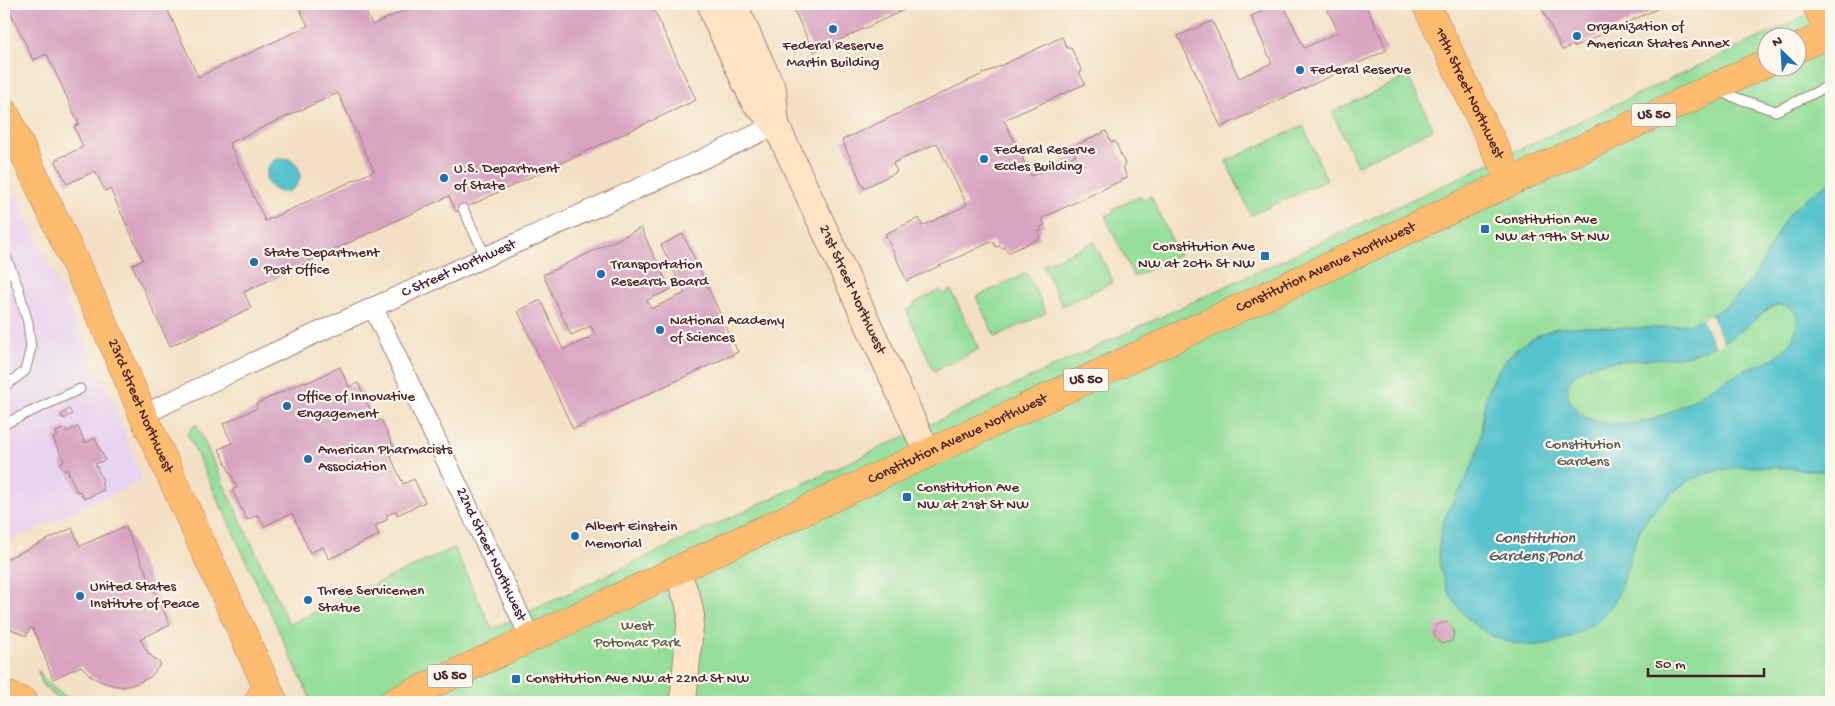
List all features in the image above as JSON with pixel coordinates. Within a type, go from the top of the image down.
[{"type":"main road","name":"19th Street Northwest","points":[[1426,4],[1510,182]]},
{"type":"main road","points":[[1808,43],[1830,33],[1816,4]]},
{"type":"main road","name":"Constitution Avenue Northwest","points":[[394,702],[1758,67]]},
{"type":"main road","name":"23rd Street Northwest","points":[[4,111],[116,350],[266,697]]},
{"type":"main road","points":[[4,694],[24,702]]},
{"type":"street","name":"21st Street Northwest","points":[[712,4],[714,15],[754,100],[776,126],[928,454]]},
{"type":"street","name":"21st Street Northwest","points":[[730,4],[735,7],[773,90],[776,126]]},
{"type":"street","name":"C Street Northwest","points":[[143,415],[373,307],[776,126]]},
{"type":"street","name":"22nd Street Northwest","points":[[373,307],[531,639]]},
{"type":"street","points":[[677,571],[692,616],[682,702]]},
{"type":"lane","points":[[1709,89],[1776,111],[1831,85]]},
{"type":"lane","points":[[463,209],[486,257]]},
{"type":"lane","points":[[4,252],[21,296],[32,348],[26,372],[7,385],[4,385]]},
{"type":"lane","points":[[4,424],[80,389]]},
{"type":"shaded area","points":[[4,167],[115,406],[142,480],[4,544]]},
{"type":"green space","name":"Constitution Gardens","points":[[1831,4],[1831,702],[312,702],[187,433],[196,424],[289,624],[454,548],[492,629],[1758,38],[1758,78],[1808,78],[1808,28],[1780,28]]},
{"type":"green space","points":[[1408,76],[1433,129],[1357,165],[1332,112]]},
{"type":"green space","points":[[1303,126],[1327,180],[1251,215],[1226,161]]},
{"type":"green space","points":[[1140,196],[1142,200],[1151,196],[1179,255],[1134,277],[1105,216],[1114,212],[1113,209]]},
{"type":"green space","points":[[1094,242],[1113,282],[1062,306],[1043,265]]},
{"type":"green space","points":[[1027,273],[1046,313],[995,337],[976,297]]},
{"type":"green space","points":[[941,290],[943,294],[951,290],[979,349],[934,371],[906,310],[915,306],[914,303]]},
{"type":"green space","points":[[38,670],[55,689],[66,697],[78,702],[65,702],[55,696],[43,686]]},
{"type":"water","points":[[283,158],[295,163],[300,175],[295,187],[283,192],[271,187],[266,175],[271,163]]},
{"type":"water","name":"Constitution Gardens Pond","points":[[1831,181],[1831,472],[1777,467],[1741,467],[1723,469],[1689,481],[1674,491],[1659,505],[1641,528],[1634,544],[1621,588],[1612,606],[1592,624],[1571,637],[1547,644],[1522,644],[1509,642],[1491,635],[1475,624],[1461,611],[1450,594],[1443,576],[1439,557],[1440,538],[1445,519],[1464,483],[1478,450],[1486,398],[1490,385],[1503,363],[1522,345],[1557,328],[1663,327],[1697,321],[1716,312],[1733,300],[1755,276],[1781,226],[1795,208]],"holes":[[[1778,305],[1793,310],[1797,319],[1794,334],[1782,352],[1768,361],[1737,374],[1669,413],[1640,423],[1616,425],[1590,419],[1576,410],[1571,403],[1568,395],[1569,382],[1575,374],[1587,367],[1615,361],[1689,355],[1714,346],[1733,336],[1767,310]]]},
{"type":"pier","points":[[1710,315],[1724,343],[1716,347],[1702,319]]},
{"type":"building","name":"U.S. Department of State","points":[[21,4],[165,4],[198,77],[308,26],[297,4],[362,4],[372,25],[419,4],[651,4],[696,100],[456,212],[449,196],[342,246],[244,292],[251,308],[170,346],[132,265],[143,260],[110,189],[105,191],[95,171],[67,184],[55,160],[83,147],[74,126],[79,124],[47,54],[33,60],[9,9]],"holes":[[[338,93],[374,171],[265,221],[229,143]]]},
{"type":"building","name":"Federal Reserve Martin Building","points":[[791,4],[917,4],[814,52]]},
{"type":"building","name":"Federal Reserve","points":[[1271,4],[1272,6],[1283,4],[1304,48],[1338,32],[1325,4],[1365,4],[1387,50],[1221,127],[1178,36],[1212,21],[1239,78],[1272,63],[1251,16],[1261,12],[1258,5]]},
{"type":"building","name":"Organization of American States Annex","points":[[1540,4],[1662,4],[1663,6],[1574,47],[1573,45],[1562,50]]},
{"type":"building","name":"Federal Reserve Eccles Building","points":[[1062,37],[1067,48],[1071,48],[1082,71],[1080,74],[1085,84],[1004,120],[1031,176],[1076,155],[1072,147],[1106,131],[1111,142],[1115,141],[1125,164],[1123,167],[1127,178],[1042,218],[1045,225],[1040,227],[1042,230],[1038,232],[1040,238],[1008,253],[1005,247],[1001,249],[1000,246],[996,247],[993,241],[907,281],[885,234],[919,218],[922,226],[967,205],[937,143],[893,163],[897,172],[864,188],[842,140]]},
{"type":"building","name":"National Academy of Sciences","points":[[641,228],[670,290],[647,300],[651,309],[685,293],[661,245],[683,234],[738,352],[573,429],[518,311],[541,300],[563,350],[595,335],[591,326],[571,335],[543,275]]},
{"type":"building","name":"American Pharmacists Association","points":[[340,367],[349,387],[358,383],[376,422],[381,420],[396,451],[390,455],[403,484],[414,479],[425,502],[397,515],[396,511],[386,516],[388,519],[375,526],[379,535],[329,559],[323,547],[310,553],[292,513],[264,526],[258,515],[247,520],[232,490],[237,487],[219,449],[232,443],[223,424],[257,408],[256,404]]},
{"type":"building","points":[[69,409],[72,414],[64,419],[61,414]]},
{"type":"building","points":[[78,427],[85,443],[95,438],[105,460],[95,464],[103,481],[101,482],[104,490],[84,499],[80,491],[77,492],[67,469],[64,471],[60,463],[64,461],[53,438],[58,436],[56,432],[65,428],[67,432]]},
{"type":"building","name":"United States Institute of Peace","points":[[125,526],[170,625],[140,639],[148,653],[161,664],[150,677],[123,687],[104,683],[92,677],[81,666],[53,679],[37,637],[31,627],[26,636],[4,626],[4,560],[72,528],[80,546]]},
{"type":"building","points":[[1447,622],[1454,630],[1452,641],[1441,644],[1434,636],[1436,625]]},
{"type":"place","name":"Federal Reserve Martin Building","points":[[833,29]]},
{"type":"place","name":"Organization of American States Annex","points":[[1577,36]]},
{"type":"place","name":"Federal Reserve","points":[[1300,70]]},
{"type":"place","name":"Federal Reserve Eccles Building","points":[[984,159]]},
{"type":"place","name":"U.S. Department of State","points":[[444,178]]},
{"type":"place","name":"Constitution Ave NW at 19th St NW","points":[[1485,229]]},
{"type":"place","name":"Constitution Ave NW at 20th St NW","points":[[1265,256]]},
{"type":"place","name":"State Department Post Office","points":[[254,262]]},
{"type":"place","name":"Transportation Research Board","points":[[601,274]]},
{"type":"place","name":"National Academy of Sciences","points":[[660,330]]},
{"type":"place","name":"Office of Innovative Engagement","points":[[287,406]]},
{"type":"place","name":"American Pharmacists Association","points":[[308,459]]},
{"type":"place","name":"Constitution Ave NW at 21st St NW","points":[[907,497]]},
{"type":"place","name":"Albert Einstein Memorial","points":[[575,536]]},
{"type":"place","name":"United States Institute of Peace","points":[[80,596]]},
{"type":"place","name":"Three Servicemen Statue","points":[[308,600]]},
{"type":"place","name":"Constitution Ave NW at 22nd St NW","points":[[516,679]]},
{"type":"park label","name":"West Potomac Park","points":[[637,634]]}]
